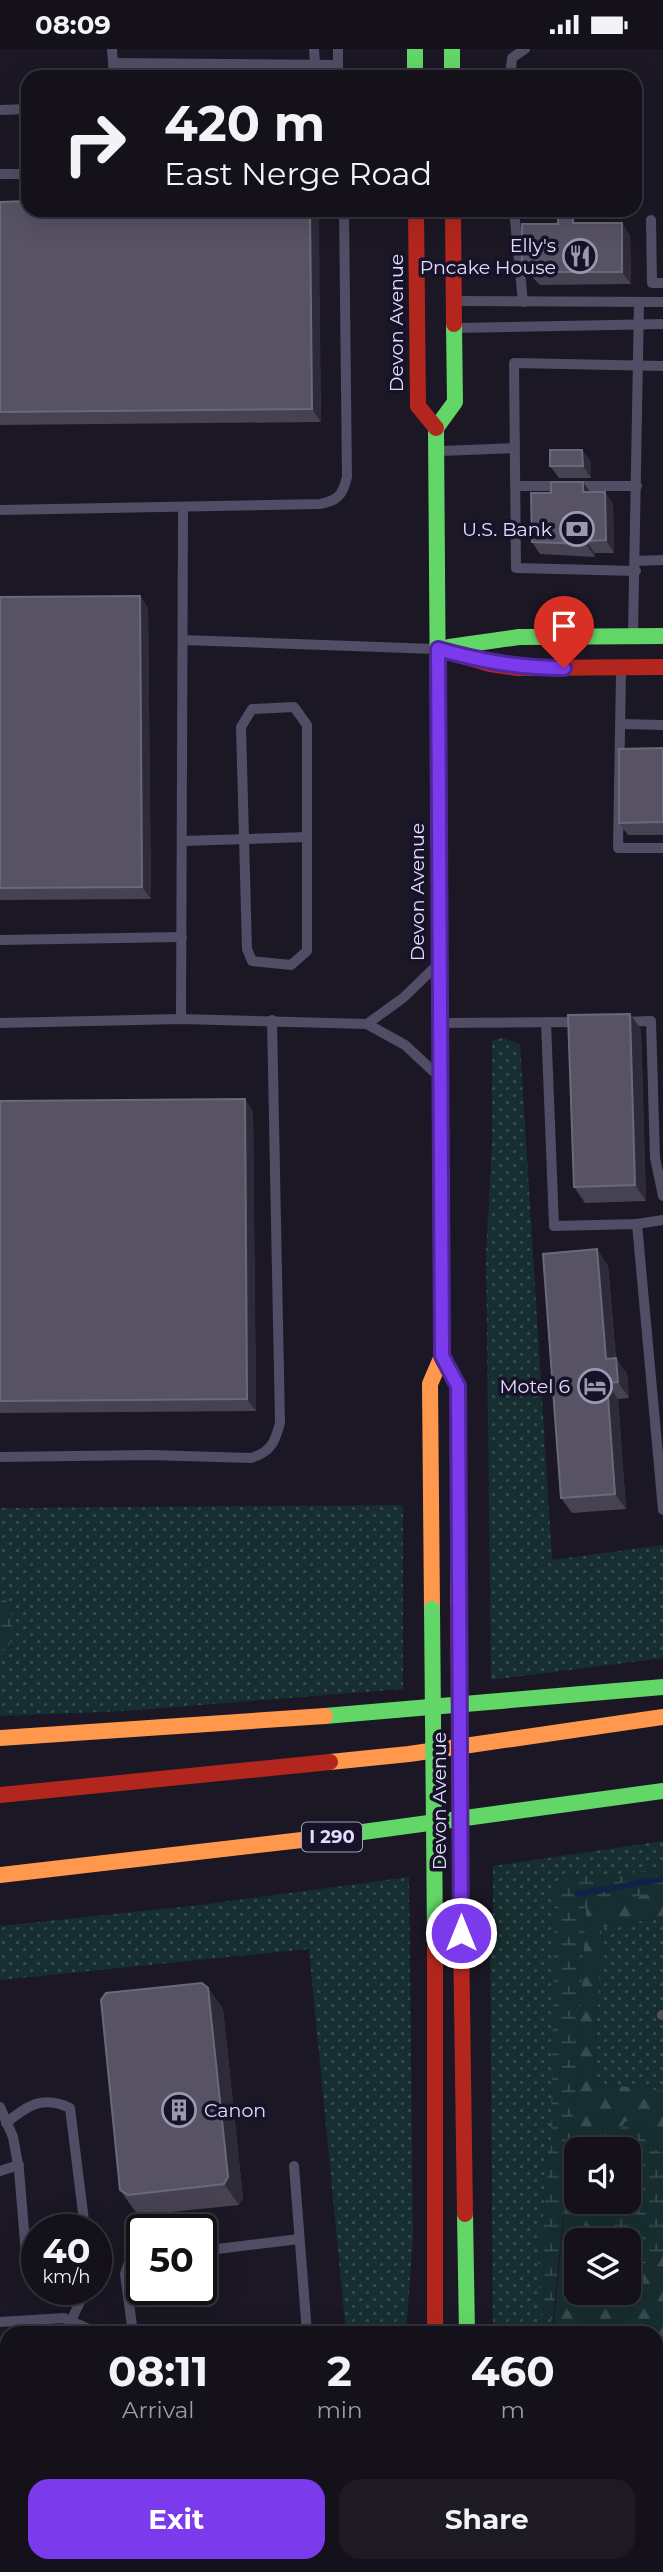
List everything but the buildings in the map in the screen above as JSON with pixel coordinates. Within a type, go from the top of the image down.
[{"type":"main road","points":[[415,49],[415,70]]},
{"type":"main road","points":[[452,49],[452,70]]},
{"type":"main road","name":"Devon Avenue","points":[[416,217],[418,405],[436,428],[438,649],[442,1356],[430,1384],[435,2326]]},
{"type":"main road","points":[[436,428],[455,402],[453,217]]},
{"type":"main road","points":[[438,649],[519,637],[663,636]]},
{"type":"main road","points":[[438,649],[519,668],[663,667]]},
{"type":"main road","name":"Devon Avenue","points":[[442,1356],[458,1386],[461,1933],[467,2326]]},
{"type":"main road","points":[[0,1738],[278,1720],[649,1686],[663,1687]]},
{"type":"main road","points":[[0,1795],[409,1753],[663,1717]]},
{"type":"main road","name":"I 290","points":[[0,1875],[242,1849],[663,1791]]},
{"type":"lane","points":[[112,49],[114,70]]},
{"type":"lane","points":[[314,49],[315,64]]},
{"type":"lane","points":[[338,49],[338,70]]},
{"type":"lane","points":[[511,70],[512,58],[525,49]]},
{"type":"lane","points":[[113,62],[338,65]]},
{"type":"lane","points":[[0,110],[21,109]]},
{"type":"lane","points":[[0,174],[21,174]]},
{"type":"lane","points":[[0,510],[320,504],[332,502],[343,493],[347,477],[344,217]]},
{"type":"lane","points":[[407,217],[417,236]]},
{"type":"lane","points":[[515,217],[523,302]]},
{"type":"lane","points":[[651,220],[652,283],[663,283]]},
{"type":"lane","points":[[454,301],[663,302]]},
{"type":"lane","points":[[633,637],[640,366],[639,302]]},
{"type":"lane","points":[[455,328],[663,324]]},
{"type":"lane","points":[[663,366],[513,363],[516,568],[636,566],[663,561]]},
{"type":"lane","points":[[436,451],[515,448]]},
{"type":"lane","points":[[516,486],[637,486]]},
{"type":"lane","points":[[181,1019],[184,508]]},
{"type":"lane","points":[[183,640],[438,649]]},
{"type":"lane","points":[[621,667],[618,848],[663,848]]},
{"type":"lane","points":[[294,708],[307,725],[307,837],[307,951],[291,965],[252,961],[247,949],[242,727],[252,709],[294,708]]},
{"type":"lane","points":[[622,724],[663,725]]},
{"type":"lane","points":[[182,841],[307,837]]},
{"type":"lane","points":[[0,940],[182,936]]},
{"type":"lane","points":[[367,1024],[403,998],[438,964]]},
{"type":"lane","points":[[0,1023],[181,1019],[367,1024],[423,1058],[439,1078]]},
{"type":"lane","points":[[0,1457],[150,1455],[251,1458],[264,1454],[274,1444],[280,1423],[272,1020]]},
{"type":"lane","points":[[612,1022],[651,1021],[655,1158],[663,1196]]},
{"type":"lane","points":[[439,1023],[598,1022]]},
{"type":"lane","points":[[546,1023],[554,1226],[637,1224],[663,1220]]},
{"type":"lane","points":[[637,1224],[663,1510]]},
{"type":"lane","points":[[6,2123],[26,2106],[44,2100],[70,2108],[83,2214]]},
{"type":"lane","points":[[0,2107],[13,2137],[19,2165],[23,2214]]},
{"type":"lane","points":[[0,2171],[19,2165]]},
{"type":"lane","points":[[294,2166],[306,2326]]},
{"type":"lane","points":[[217,2249],[299,2239]]},
{"type":"lane","points":[[71,2321],[78,2305]]},
{"type":"lane","points":[[129,2305],[132,2326]]},
{"type":"lane","points":[[0,2322],[47,2317],[83,2326]]},
{"type":"green space","points":[[503,1038],[520,1044],[552,1560],[663,1545],[663,1658],[491,1680],[486,1253],[492,1146],[492,1040]]},
{"type":"green space","points":[[403,1505],[403,1689],[125,1711],[0,1716],[0,1508]]},
{"type":"green space","points":[[0,1594],[11,1611],[12,1624],[10,1644],[0,1653]]},
{"type":"green space","points":[[663,1841],[663,1868],[600,1878],[567,1873],[551,2143],[538,2261],[541,2313],[553,2320],[553,2326],[493,2326],[490,1930],[493,1929],[493,1866]]},
{"type":"green space","points":[[663,1868],[663,1891],[586,1907],[576,2084],[571,2137],[564,2137],[564,2207],[553,2320],[541,2313],[538,2261],[551,2143],[555,1892],[567,1873],[600,1878]]},
{"type":"green space","points":[[409,1877],[413,2238],[407,2326],[345,2326],[309,1949],[0,1980],[0,1926],[200,1905]]},
{"type":"green space","points":[[663,1891],[663,1917],[602,1928],[593,2083],[663,2091],[663,2154],[656,2150],[643,2125],[626,2121],[615,2137],[571,2137],[586,1907]]},
{"type":"green space","points":[[663,1917],[663,2091],[593,2083],[602,1928]]},
{"type":"green space","points":[[626,2121],[643,2125],[656,2150],[663,2154],[663,2251],[656,2262],[641,2263],[641,2228],[614,2228],[610,2214],[641,2214],[641,2137],[615,2137]]},
{"type":"green space","points":[[564,2214],[610,2214],[614,2228],[564,2228],[564,2305],[641,2305],[641,2263],[656,2262],[663,2251],[663,2326],[554,2326]]},
{"type":"waterway","points":[[577,1894],[663,1879]]},
{"type":"traffic: fast","points":[[415,49],[415,70]]},
{"type":"traffic: fast","points":[[452,49],[452,70]]},
{"type":"traffic: fast","points":[[440,991],[436,428],[455,402],[454,324]]},
{"type":"traffic: fast","points":[[449,647],[519,637],[663,636]]},
{"type":"traffic: fast","points":[[432,1609],[435,1936]]},
{"type":"traffic: fast","points":[[325,1716],[663,1687]]},
{"type":"traffic: fast","points":[[319,1838],[663,1791]]},
{"type":"traffic: fast","points":[[465,2214],[467,2326]]},
{"type":"traffic: slow","points":[[432,1609],[430,1384],[442,1356],[442,1302]]},
{"type":"traffic: slow","points":[[442,1356],[458,1386],[458,1605]]},
{"type":"traffic: slow","points":[[0,1738],[325,1716]]},
{"type":"traffic: slow","points":[[330,1762],[409,1754],[663,1717]]},
{"type":"traffic: slow","points":[[0,1875],[319,1838]]},
{"type":"traffic: jam","points":[[416,217],[418,406],[436,428]]},
{"type":"traffic: jam","points":[[453,217],[454,324]]},
{"type":"traffic: jam","points":[[438,649],[490,664],[518,668],[663,667]]},
{"type":"traffic: jam","points":[[440,991],[442,1302]]},
{"type":"traffic: jam","points":[[458,1605],[461,1933]]},
{"type":"traffic: jam","points":[[0,1795],[330,1762]]},
{"type":"traffic: jam","points":[[461,1933],[465,2214]]},
{"type":"traffic: jam","points":[[435,1936],[435,2326]]},
{"type":"place","name":"Elly's Pncake House","points":[[580,256]]},
{"type":"place","name":"U.S. Bank","points":[[577,529]]},
{"type":"place","name":"Motel 6","points":[[595,1386]]},
{"type":"place","name":"Canon","points":[[179,2110]]},
{"type":"route","points":[[461,1933],[458,1386],[442,1356],[438,649],[490,664],[519,668],[564,668]]}]
